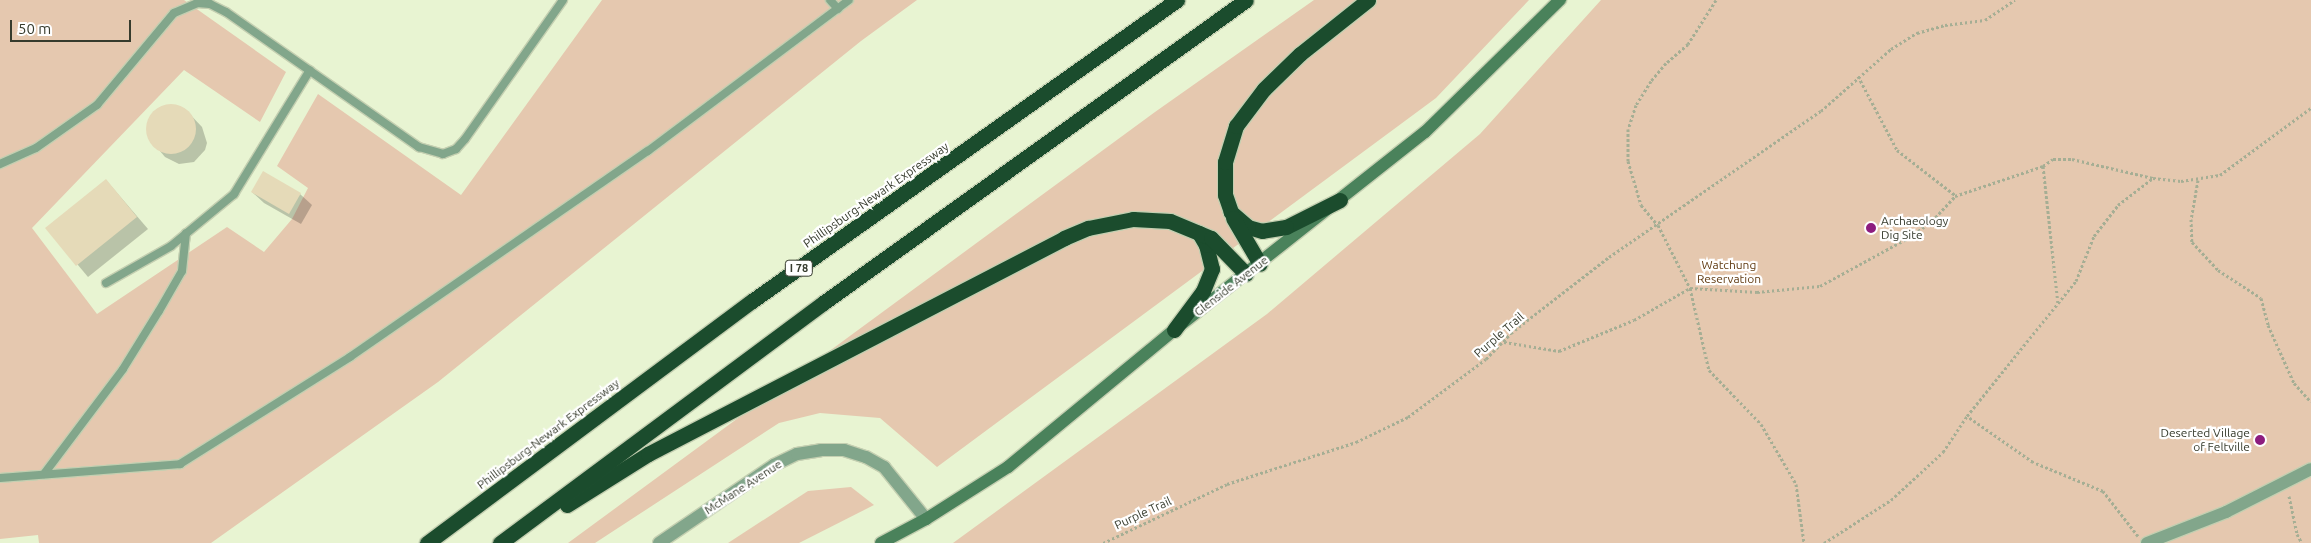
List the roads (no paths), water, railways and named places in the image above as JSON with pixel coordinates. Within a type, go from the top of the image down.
[{"type":"highway","name":"Phillipsburg-Newark Expressway","points":[[427,543],[752,301],[1176,0]]},
{"type":"highway","points":[[500,543],[823,303],[1246,0]]},
{"type":"highway","points":[[1260,264],[1230,212],[1225,195],[1225,162],[1229,142],[1245,112],[1300,54],[1368,0]]},
{"type":"highway","points":[[1230,212],[1248,227],[1262,231],[1274,230],[1340,200]]},
{"type":"highway","points":[[506,543],[648,454],[1064,238],[1096,226],[1134,219],[1170,220],[1198,232],[1222,247],[1246,274]]},
{"type":"highway","points":[[1174,330],[1203,291],[1212,269],[1206,245],[1198,232]]},
{"type":"main road","name":"Glenside Avenue","points":[[881,543],[926,519],[1008,467],[1174,330],[1425,132],[1560,0]]},
{"type":"street","name":"McMane Avenue","points":[[659,543],[774,464],[797,454],[821,450],[844,450],[866,457],[884,467],[926,519]]},
{"type":"street","points":[[2147,543],[2226,512],[2311,469]]},
{"type":"lane","points":[[0,164],[36,148],[97,105],[174,13],[184,6],[210,4],[226,12],[419,147],[443,154],[456,149],[465,139],[563,0]]},
{"type":"lane","points":[[830,0],[838,9]]},
{"type":"lane","points":[[0,478],[180,464],[350,358],[648,151],[849,0]]},
{"type":"lane","points":[[106,284],[171,246],[234,194],[310,70]]},
{"type":"lane","points":[[44,474],[123,369],[159,311],[182,271],[186,234]]},
{"type":"place","name":"Archaeology Dig Site","points":[[1871,228]]},
{"type":"place","name":"Deserted Village of Feltville","points":[[2260,440]]},
{"type":"park label","name":"Watchung Reservation","points":[[1729,272]]}]
